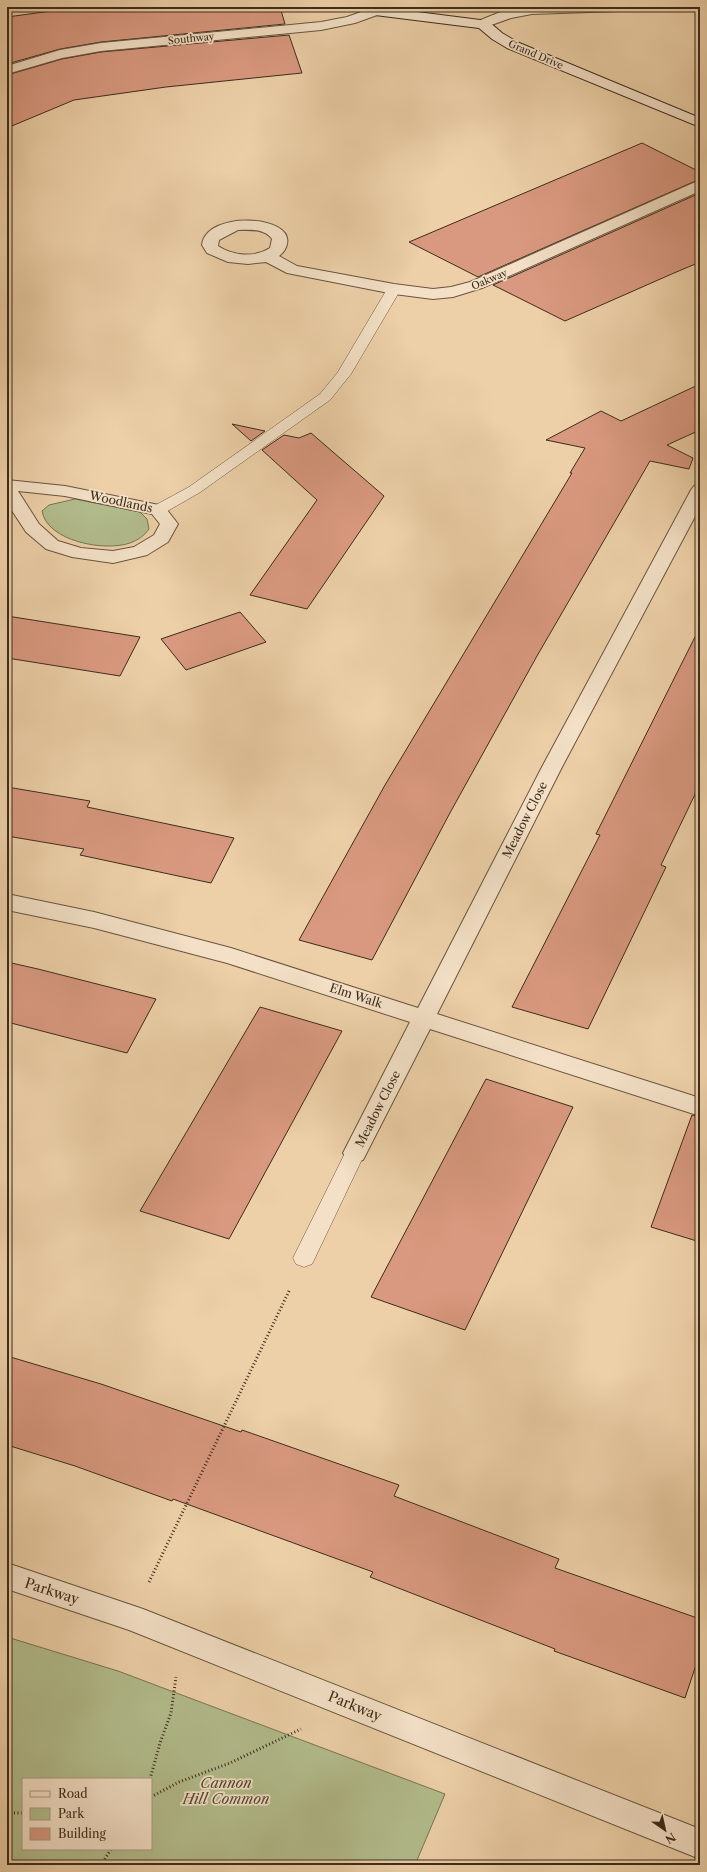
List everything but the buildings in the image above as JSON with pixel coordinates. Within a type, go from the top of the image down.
[{"type":"street","points":[[372,9],[483,24],[508,14],[532,10],[618,7]]},
{"type":"street","name":"Southway","points":[[7,70],[60,54],[102,47],[320,26],[350,20],[372,9]]},
{"type":"street","name":"Grand Drive","points":[[483,24],[497,36],[512,45],[700,123]]},
{"type":"street","name":"Oakway","points":[[267,256],[293,270],[433,294],[453,292],[476,285],[700,185]]},
{"type":"street","name":"Woodlands","points":[[7,485],[65,491],[158,510],[169,524],[162,538],[140,551],[113,557],[79,554],[52,545],[32,528],[7,490]]},
{"type":"street","name":"Meadow Close","points":[[355,1153],[552,767],[700,490]]},
{"type":"street","name":"Elm Walk","points":[[7,902],[94,920],[231,956],[700,1107]]},
{"type":"street","name":"Parkway","points":[[7,1576],[133,1618],[700,1844]]},
{"type":"lane","points":[[158,510],[194,490],[326,397],[344,374],[394,288]]},
{"type":"lane","points":[[304,1258],[355,1153]]},
{"type":"path","points":[[133,1618],[165,1548],[275,1322],[304,1258]]},
{"type":"path","points":[[150,1778],[160,1743],[171,1713],[182,1637]]},
{"type":"path","points":[[152,1796],[179,1782],[230,1763],[352,1705]]},
{"type":"path","points":[[7,1813],[22,1813]]},
{"type":"path","points":[[101,1865],[109,1850]]},
{"type":"green space","points":[[75,499],[140,512],[147,519],[149,529],[136,541],[119,545],[92,545],[65,537],[54,530],[46,521],[42,511],[49,505]]},
{"type":"green space","name":"Cannon Hill Common","points":[[7,1637],[118,1671],[445,1794],[415,1865],[7,1865]]}]
